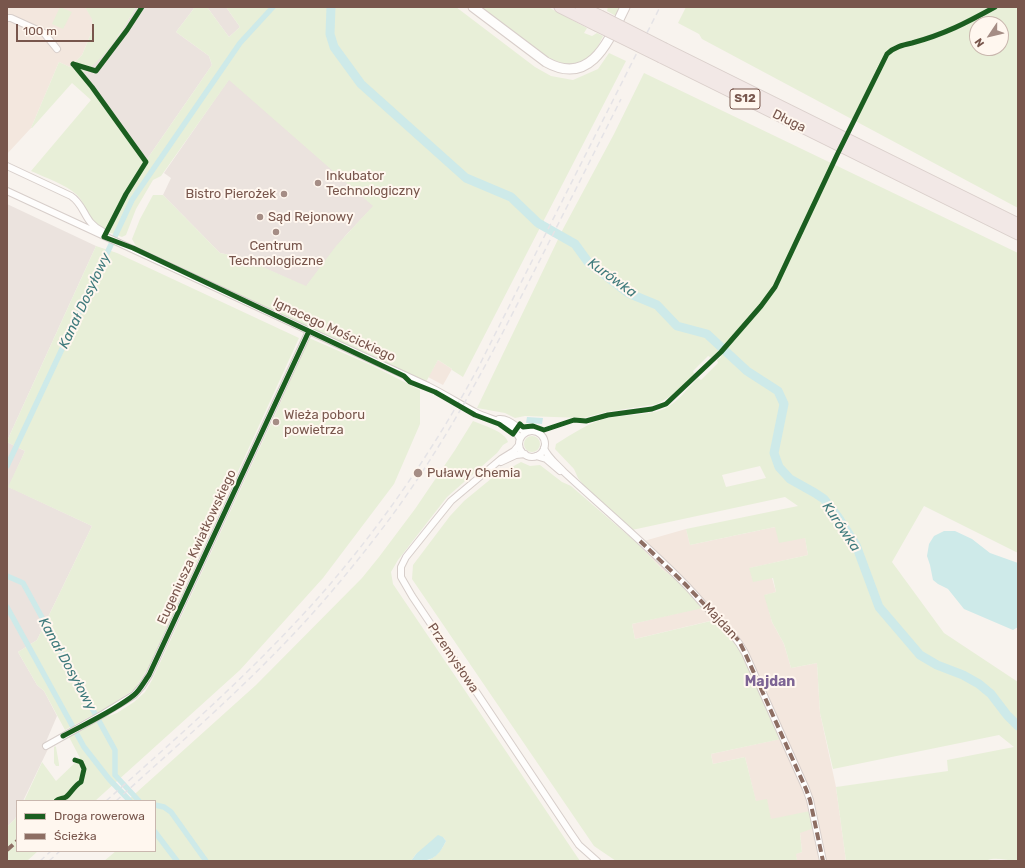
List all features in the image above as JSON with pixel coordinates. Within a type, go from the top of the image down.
[{"type":"highway","name":"Długa","points":[[560,7],[598,21],[663,53],[852,147],[1018,234]]},
{"type":"highway","name":"Długa","points":[[581,7],[598,21]]},
{"type":"highway","name":"Długa","points":[[852,147],[1018,224]]},
{"type":"street","points":[[473,7],[546,62],[558,68],[569,69],[587,65],[597,57],[606,44],[625,7]]},
{"type":"street","points":[[7,18],[11,18],[44,33],[57,49]]},
{"type":"street","name":"Ignacego Mościckiego","points":[[7,166],[71,196],[78,201],[93,227],[106,235],[428,386],[476,413],[495,419],[515,431],[520,442]]},
{"type":"street","name":"Ignacego Mościckiego","points":[[7,191],[75,223],[106,235]]},
{"type":"street","points":[[75,223],[81,221],[85,214]]},
{"type":"street","name":"Eugeniusza Kwiatkowskiego","points":[[46,746],[134,695],[149,675],[309,331]]},
{"type":"street","name":"Ignacego Mościckiego","points":[[495,419],[505,419],[521,430],[527,432]]},
{"type":"street","points":[[534,431],[542,436],[544,440],[544,448],[541,453],[536,456],[525,454],[521,450],[520,442],[523,435],[527,432],[534,431]]},
{"type":"street","name":"Przemysłowa","points":[[520,442],[514,451],[505,456],[459,494],[444,509],[406,557],[401,567],[401,577],[416,602],[570,832],[579,845],[597,861]]},
{"type":"street","name":"Majdan","points":[[544,448],[548,456],[564,472],[681,580],[739,641],[746,653],[806,789],[810,800],[823,861]]},
{"type":"street","name":"Przemysłowa","points":[[497,463],[516,455],[525,454]]},
{"type":"street","name":"Majdan","points":[[536,456],[546,459],[553,466],[564,472]]},
{"type":"shaded area","points":[[7,7],[85,7],[93,19],[93,29],[82,55],[70,67],[59,62],[31,128],[7,154]]},
{"type":"shaded area","points":[[136,7],[195,7],[176,32],[209,56],[212,65],[145,162],[80,73],[85,71],[119,35]]},
{"type":"shaded area","points":[[207,7],[226,7],[240,27],[229,37]]},
{"type":"shaded area","points":[[229,79],[374,206],[346,235],[306,287],[240,257],[220,253],[163,195],[171,178],[164,173]]},
{"type":"shaded area","points":[[7,204],[96,246],[7,441]]},
{"type":"shaded area","points":[[438,360],[452,369],[443,385],[428,377]]},
{"type":"shaded area","points":[[7,442],[25,451],[9,487],[92,526],[37,640],[18,652],[37,685],[44,691],[57,716],[45,744],[48,749],[23,800],[16,800],[16,817],[7,827]]},
{"type":"shaded area","points":[[775,527],[805,537],[808,555],[750,568],[772,578],[776,592],[765,595],[772,622],[784,644],[791,668],[817,663],[820,713],[836,787],[846,861],[793,861],[797,860],[795,854],[802,852],[800,833],[771,819],[756,802],[745,757],[713,764],[711,754],[780,739],[714,620],[635,639],[632,624],[703,607],[679,582],[662,569],[637,543],[686,529],[690,545]]},
{"type":"green space","points":[[60,7],[72,12],[63,29],[52,24]]},
{"type":"green space","points":[[85,7],[136,7],[119,35],[105,53],[89,69],[80,74],[145,162],[212,65],[209,56],[176,32],[195,7],[207,7],[229,37],[240,27],[226,7],[456,7],[535,67],[551,76],[573,80],[598,69],[609,53],[626,61],[463,377],[438,360],[426,382],[413,375],[412,377],[320,334],[303,324],[136,246],[132,239],[140,219],[153,195],[163,195],[220,253],[240,257],[306,286],[336,246],[373,206],[229,80],[161,176],[153,180],[136,209],[126,235],[122,237],[96,226],[91,221],[80,198],[72,191],[61,184],[31,171],[91,100],[72,83],[31,128],[59,62],[70,67],[82,55],[93,29],[92,19]]},
{"type":"green space","points":[[480,7],[548,7],[587,28],[584,33],[592,36],[597,33],[603,36],[597,48],[587,59],[574,64],[557,62],[535,49]]},
{"type":"green space","points":[[608,7],[620,7],[616,16],[607,11]]},
{"type":"green space","points":[[686,7],[1018,7],[1018,208],[702,39],[699,34],[678,23]]},
{"type":"green space","points":[[644,73],[1018,253],[1018,553],[924,506],[892,562],[944,633],[1018,682],[1018,861],[997,859],[985,861],[846,861],[836,787],[948,771],[947,760],[1014,747],[999,735],[833,769],[820,713],[817,663],[791,668],[784,644],[772,622],[764,595],[776,592],[773,578],[753,582],[749,568],[808,555],[805,538],[779,543],[775,527],[690,545],[686,529],[798,506],[785,497],[632,530],[585,487],[578,478],[574,469],[555,449],[556,444],[595,422],[608,418],[651,413],[664,409],[678,399],[698,378],[701,380],[718,363],[717,360],[721,357],[718,353],[712,358],[708,356],[693,371],[694,374],[671,396],[657,404],[606,412],[583,418],[525,416],[515,418],[505,413],[477,408],[563,229],[614,134]],"holes":[[[760,466],[766,478],[726,487],[722,475]]]},
{"type":"green space","points":[[96,246],[117,253],[299,338],[149,666],[135,689],[104,709],[65,730],[44,691],[37,685],[18,652],[37,640],[92,526],[8,487],[25,451],[7,441]]},
{"type":"green space","points":[[309,338],[373,366],[420,390],[420,424],[394,484],[323,578],[240,670],[96,800],[24,800],[42,762],[56,781],[80,758],[69,737],[103,718],[117,713],[134,702],[145,692],[152,680],[276,413]]},
{"type":"green space","points":[[473,421],[503,435],[508,442],[447,497],[398,560],[391,572],[393,584],[580,861],[427,861],[436,855],[443,847],[446,841],[443,837],[416,854],[411,861],[104,861],[115,852],[156,852],[156,800],[128,800],[256,685],[362,578],[415,509]]},
{"type":"green space","points":[[532,436],[539,441],[540,444],[535,451],[532,452],[525,447],[524,444],[529,437]]},
{"type":"green space","points":[[521,462],[530,466],[540,465],[562,482],[571,486],[637,543],[662,569],[679,582],[703,608],[632,624],[635,639],[715,620],[737,642],[781,739],[711,754],[713,764],[745,757],[756,801],[767,799],[771,819],[810,811],[814,828],[800,833],[802,852],[796,854],[797,860],[616,861],[594,846],[412,579],[413,565],[450,516],[464,501],[492,478]]},
{"type":"green space","points":[[55,746],[59,766],[56,766],[54,763]]},
{"type":"green space","points":[[16,817],[16,852],[37,852],[27,861],[7,861],[7,827]]},
{"type":"water","points":[[527,417],[543,418],[542,424],[526,423]]},
{"type":"water","points":[[944,531],[955,531],[972,539],[990,553],[1018,563],[1018,627],[1013,630],[964,609],[948,589],[933,580],[927,556],[929,544],[934,536]]},
{"type":"water","points":[[438,835],[443,837],[446,841],[436,856],[423,861],[411,861],[416,854]]},
{"type":"waterway","name":"Kanał Dosyłowy","points":[[7,466],[132,200],[240,43],[273,7]]},
{"type":"waterway","name":"Kurówka","points":[[331,7],[330,34],[334,47],[361,84],[466,178],[511,197],[538,223],[575,244],[588,262],[628,293],[657,305],[677,326],[707,334],[747,371],[778,391],[784,404],[774,453],[779,467],[790,479],[824,499],[838,517],[856,545],[879,607],[920,655],[937,665],[963,675],[979,684],[991,694],[1007,715],[1018,726]]},
{"type":"waterway","name":"Kanał Dosyłowy","points":[[7,576],[23,583],[115,750],[115,775],[138,800]]},
{"type":"waterway","points":[[7,607],[84,747],[109,779],[129,800]]},
{"type":"waterway","name":"Kanał Dosyłowy","points":[[156,805],[164,807],[171,812],[206,861]]},
{"type":"waterway","points":[[156,833],[177,861]]},
{"type":"railway","points":[[107,800],[203,714],[273,646],[347,564],[395,502],[438,436],[478,368],[660,7]]},
{"type":"railway","points":[[117,800],[222,705],[297,631],[385,525],[424,469],[477,381],[509,321],[621,99]]},
{"type":"railway","points":[[40,861],[50,852]]},
{"type":"railway","points":[[49,861],[59,852]]},
{"type":"marked path","points":[[640,541],[685,584],[739,641],[806,789],[810,800],[823,861]]},
{"type":"marked path","points":[[7,850],[16,842]]},
{"type":"cycle path","points":[[73,64],[96,71],[127,30],[142,7]]},
{"type":"cycle path","points":[[73,64],[92,87],[146,162],[126,194],[104,237],[133,248],[404,376],[410,382],[435,392],[475,415],[499,424],[513,434],[520,424],[523,427],[533,426],[544,430],[574,420],[586,421],[608,415],[652,409],[666,404],[721,352],[761,306],[775,287],[837,155],[887,54],[899,47],[924,40],[955,28],[995,7]]},
{"type":"cycle path","points":[[63,736],[109,712],[126,701],[138,691],[149,675],[309,331]]},
{"type":"cycle path","points":[[57,800],[66,797],[81,782],[84,769],[81,762],[75,760]]},
{"type":"place","name":"Inkubator Technologiczny","points":[[318,183]]},
{"type":"place","name":"Bistro Pierożek","points":[[284,194]]},
{"type":"place","name":"Sąd Rejonowy","points":[[260,217]]},
{"type":"place","name":"Centrum Technologiczne","points":[[276,232]]},
{"type":"place","name":"Wieża poboru powietrza","points":[[276,422]]},
{"type":"place","name":"Puławy Chemia","points":[[418,473]]},
{"type":"district","name":"Majdan","points":[[770,682]]}]
